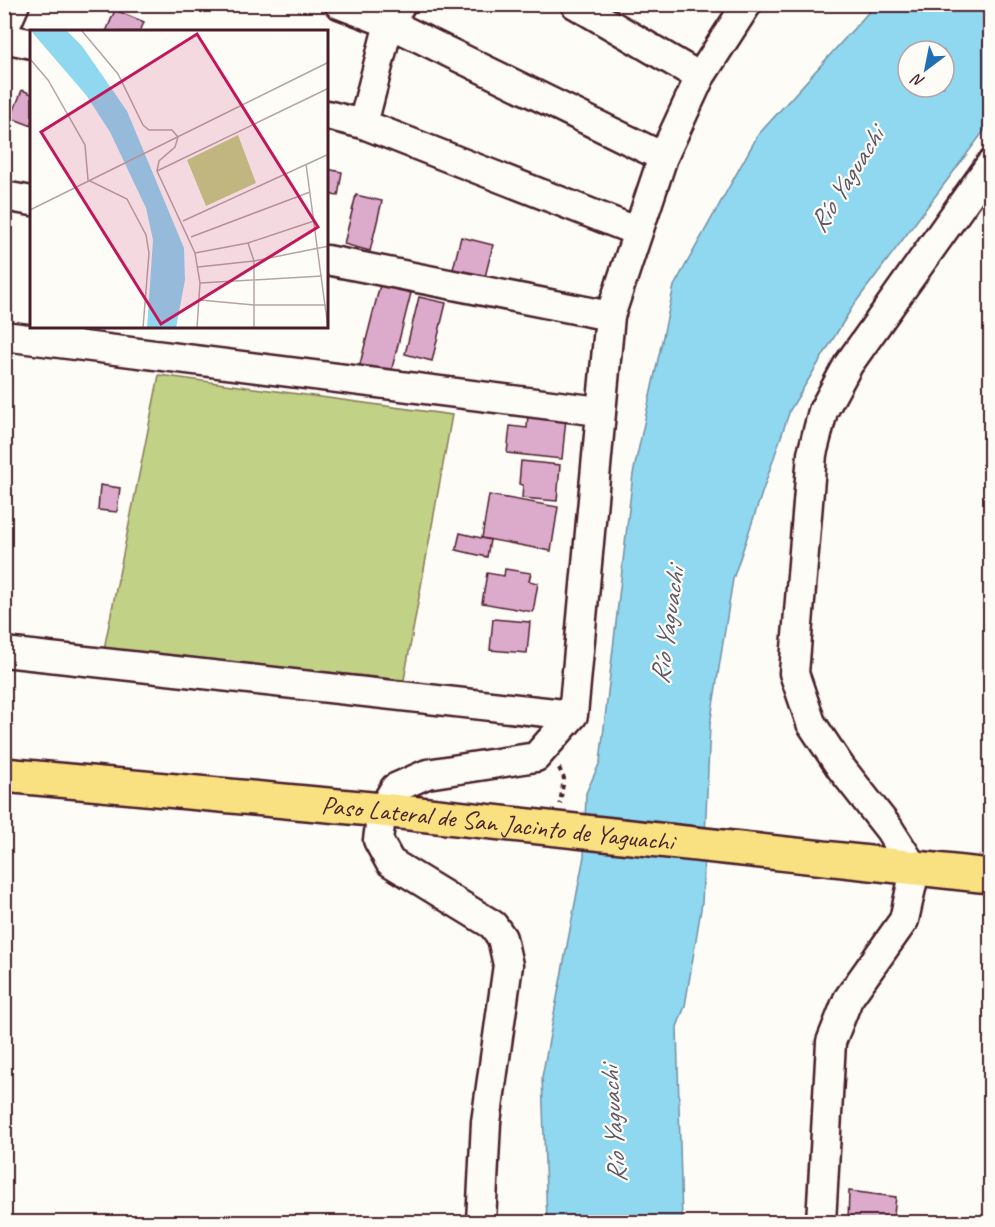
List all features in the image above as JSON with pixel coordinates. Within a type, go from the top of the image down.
[{"type":"main road","name":"Paso Lateral de San Jacinto de Yaguachi","points":[[4,775],[382,810],[915,870],[990,876]]},
{"type":"street","points":[[4,29],[15,4]]},
{"type":"street","points":[[339,4],[395,14],[663,157]]},
{"type":"street","points":[[575,4],[700,77]]},
{"type":"street","points":[[481,1222],[486,1122],[508,965],[502,938],[492,925],[390,862],[378,840],[382,810],[395,788],[427,774],[536,757],[573,715],[609,316],[663,157],[700,77],[747,4]]},
{"type":"street","points":[[363,124],[395,14]]},
{"type":"street","points":[[4,38],[30,44]]},
{"type":"street","points":[[328,115],[363,124],[636,231]]},
{"type":"street","points":[[821,1222],[831,1042],[848,999],[904,920],[915,870],[889,829],[841,768],[811,723],[794,673],[812,454],[823,411],[848,365],[990,165]]},
{"type":"street","points":[[4,196],[30,201]]},
{"type":"street","points":[[328,260],[609,316]]},
{"type":"street","points":[[4,336],[599,411]]},
{"type":"street","points":[[4,652],[573,715]]},
{"type":"path","points":[[557,762],[564,778],[564,829]]},
{"type":"green space","points":[[159,375],[452,415],[404,680],[104,649]]},
{"type":"water","name":"Río Yaguachi","points":[[875,5],[990,5],[990,123],[853,306],[790,410],[733,579],[710,725],[702,903],[685,1006],[677,1027],[682,1222],[547,1222],[542,1077],[584,856],[586,793],[600,762],[633,474],[674,286],[758,135]]},
{"type":"building","points":[[115,10],[144,22],[141,30],[107,30]]},
{"type":"building","points":[[22,90],[30,93],[30,125],[11,118]]},
{"type":"building","points":[[328,169],[342,172],[338,196],[328,194]]},
{"type":"building","points":[[356,195],[382,201],[370,251],[344,244]]},
{"type":"building","points":[[461,237],[493,245],[484,281],[452,273]]},
{"type":"building","points":[[380,285],[411,293],[390,376],[359,368]]},
{"type":"building","points":[[419,297],[446,303],[432,361],[405,354]]},
{"type":"building","points":[[528,414],[566,418],[562,459],[507,453],[510,426],[527,428]]},
{"type":"building","points":[[521,461],[560,465],[557,501],[522,498],[523,485],[519,484]]},
{"type":"building","points":[[100,485],[120,488],[117,512],[98,510]]},
{"type":"building","points":[[489,495],[558,507],[551,551],[482,538]]},
{"type":"building","points":[[460,533],[490,540],[487,557],[456,550]]},
{"type":"building","points":[[505,569],[531,573],[529,581],[538,583],[533,612],[482,603],[487,573],[504,576]]},
{"type":"building","points":[[493,619],[530,622],[527,653],[490,650]]},
{"type":"building","points":[[849,1191],[896,1197],[893,1222],[848,1222]]}]
